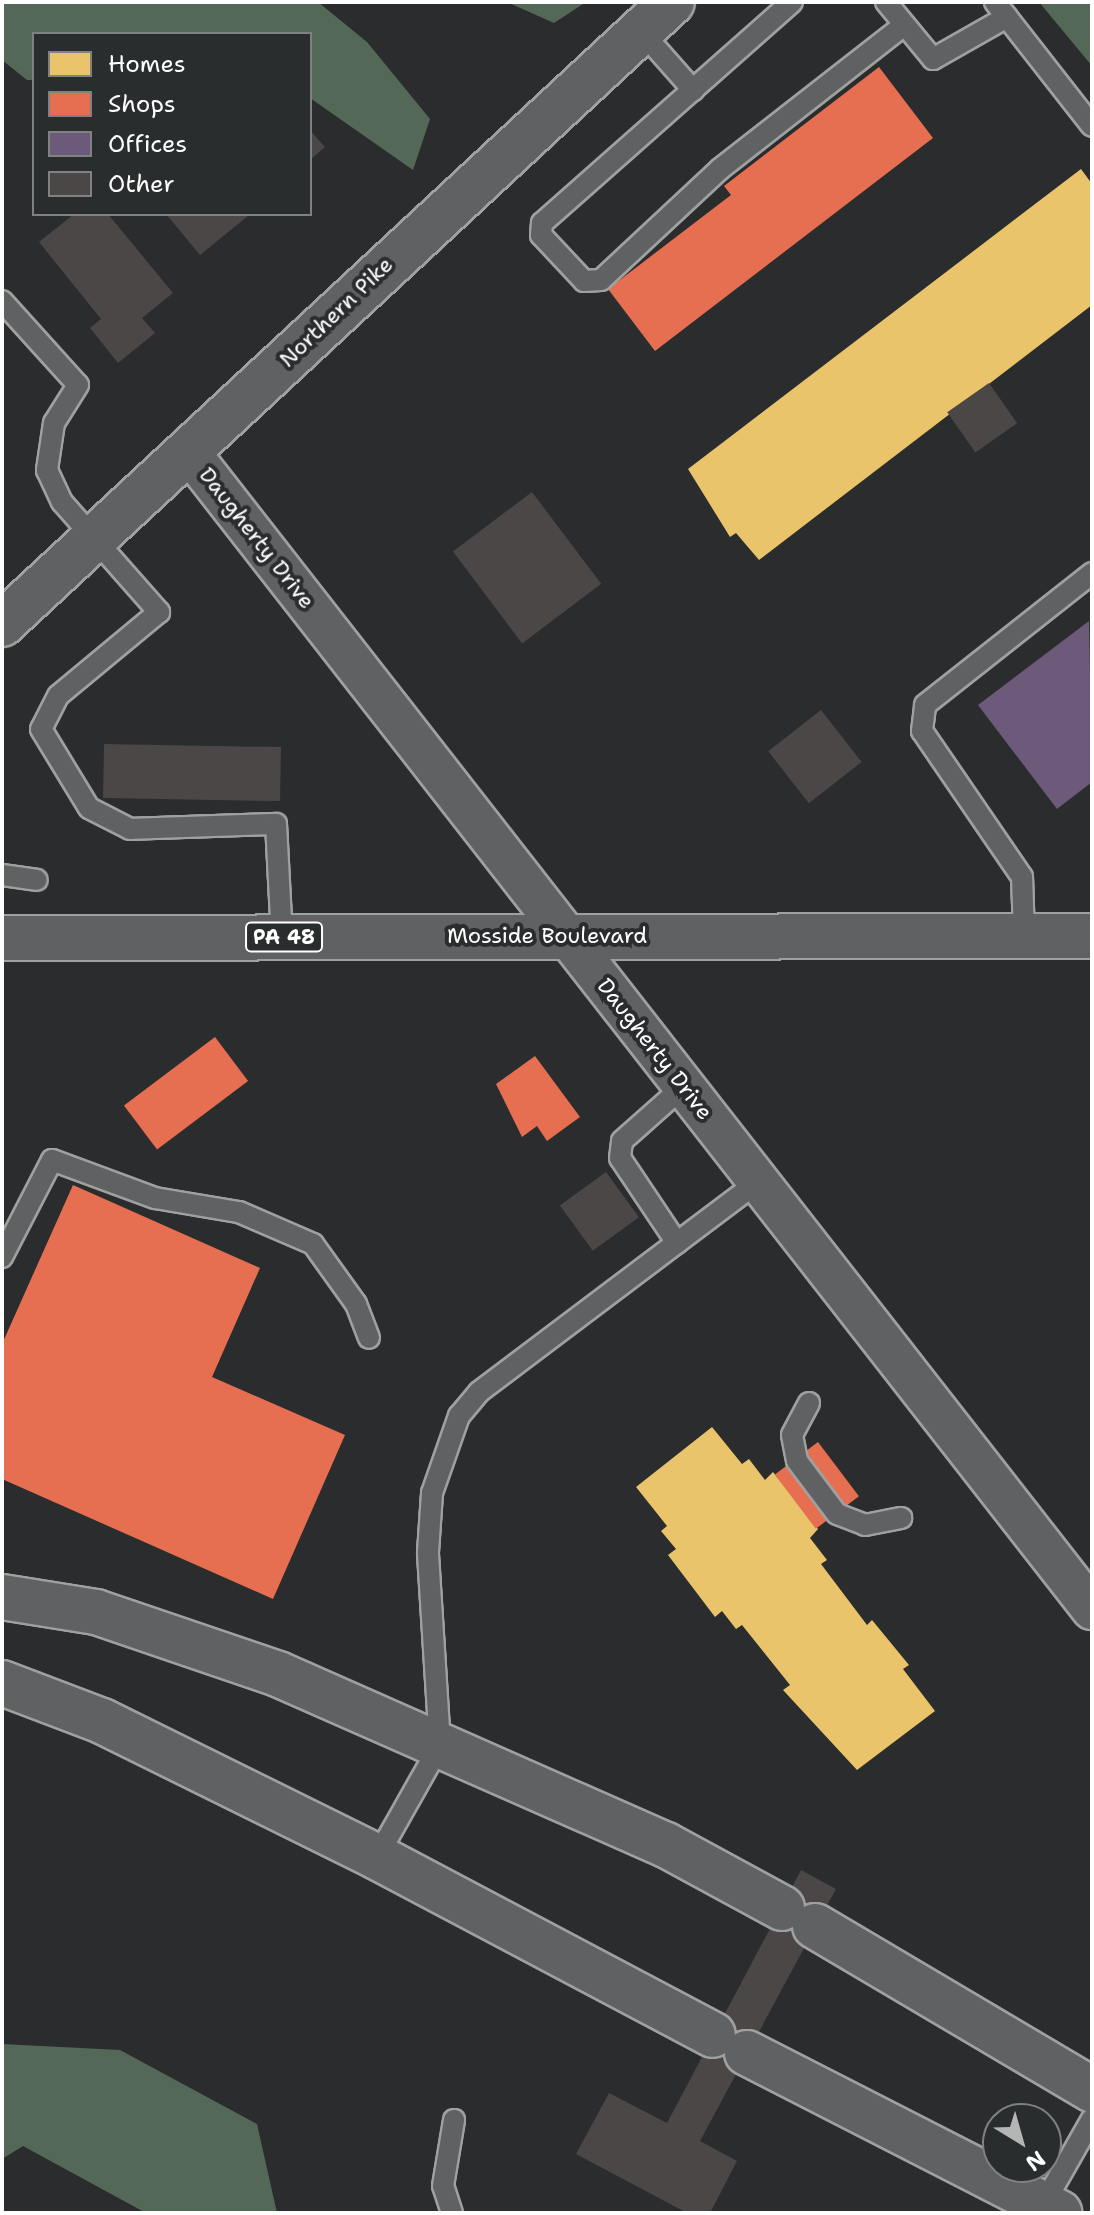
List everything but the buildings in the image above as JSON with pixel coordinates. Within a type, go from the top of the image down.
[{"type":"main road","name":"Northern Pike","points":[[2,624],[672,2]]},
{"type":"main road","name":"Mosside Boulevard","points":[[2,938],[1092,936]]},
{"type":"main road","points":[[2,1597],[96,1612],[196,1642],[666,1845],[798,1917],[1092,2090]]},
{"type":"main road","points":[[2,1683],[88,1715],[377,1857],[1051,2209]]},
{"type":"street","name":"Daugherty Drive","points":[[189,452],[1092,1609]]},
{"type":"lane","points":[[792,2],[542,223],[541,235],[584,281],[601,280],[720,169],[904,25]]},
{"type":"lane","points":[[886,2],[933,59],[1001,9],[1092,126]]},
{"type":"lane","points":[[641,31],[693,90]]},
{"type":"lane","points":[[2,301],[78,385],[54,423],[47,470],[94,539],[159,612],[58,696],[41,729],[89,808],[130,829],[276,824],[282,937]]},
{"type":"lane","points":[[1024,936],[1022,877],[922,731],[925,705],[1092,573]]},
{"type":"lane","points":[[2,875],[37,880]]},
{"type":"lane","points":[[677,1243],[620,1158],[622,1141],[684,1086]]},
{"type":"lane","points":[[2,1257],[52,1160],[155,1198],[239,1212],[313,1244],[356,1304],[369,1338]]},
{"type":"lane","points":[[377,1857],[440,1745],[428,1552],[432,1493],[452,1431],[479,1392],[758,1182]]},
{"type":"lane","points":[[809,1403],[792,1435],[797,1461],[837,1514],[865,1525],[901,1518]]},
{"type":"lane","points":[[1051,2209],[1092,2119]]},
{"type":"lane","points":[[452,2213],[443,2186],[454,2120]]},
{"type":"green space","points":[[2,2],[318,2],[367,42],[430,119],[413,170],[312,99],[312,32],[32,32],[32,80],[27,80],[2,60]]},
{"type":"green space","points":[[507,2],[586,2],[554,23]]},
{"type":"green space","points":[[1039,2],[1092,2],[1092,66]]},
{"type":"green space","points":[[2,2044],[120,2050],[257,2124],[277,2213],[146,2213],[23,2146],[2,2159]]}]
